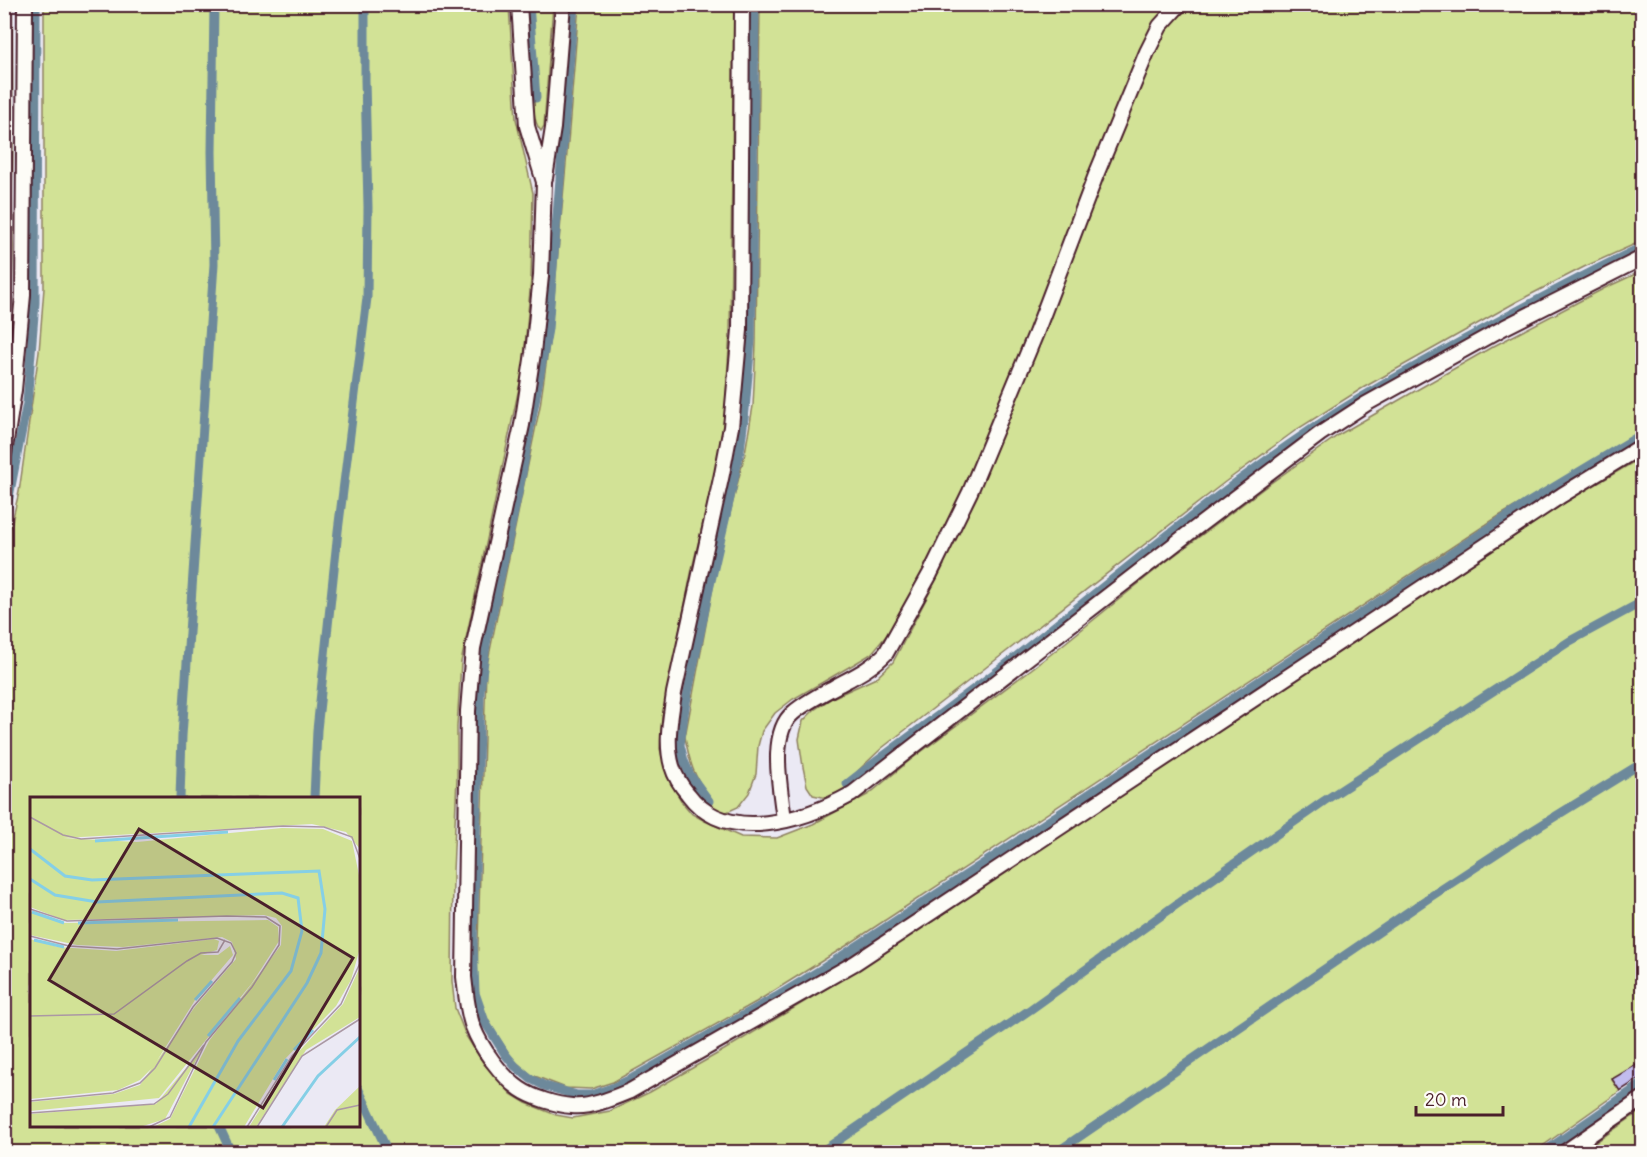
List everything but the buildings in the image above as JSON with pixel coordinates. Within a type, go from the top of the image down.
[{"type":"lane","points":[[4,454],[14,390],[23,295],[25,4]]},
{"type":"lane","points":[[519,4],[527,126],[544,182]]},
{"type":"lane","points":[[563,4],[553,128],[544,182],[541,276],[534,352],[522,425],[473,648],[468,711],[464,977],[473,1027],[486,1051],[502,1073],[521,1090],[549,1102],[574,1107],[603,1102],[630,1091],[855,963],[1562,495],[1642,446]]},
{"type":"lane","points":[[742,4],[740,330],[736,380],[723,474],[674,693],[669,745],[672,767],[693,801],[706,811],[739,824],[763,824],[784,820],[819,810],[852,794],[1320,434],[1366,404],[1495,332],[1642,258]]},
{"type":"lane","points":[[784,820],[778,762],[782,730],[791,714],[799,708],[876,663],[886,653],[925,584],[970,492],[1036,333],[1096,175],[1147,52],[1160,26],[1180,4]]},
{"type":"lane","points":[[1565,1152],[1642,1099]]},
{"type":"green space","points":[[12,4],[13,247],[11,328],[5,392],[4,5]]},
{"type":"green space","points":[[579,4],[734,5],[730,332],[725,412],[717,464],[692,569],[662,718],[660,749],[667,776],[692,814],[741,837],[777,838],[813,824],[869,794],[909,761],[1050,655],[1163,564],[1340,434],[1492,347],[1642,271],[1642,432],[1499,516],[846,946],[756,1002],[613,1082],[591,1089],[566,1088],[532,1075],[512,1058],[490,1024],[479,999],[477,976],[486,670],[540,406],[551,330]]},
{"type":"green space","points":[[44,5],[509,5],[516,119],[533,193],[531,279],[523,369],[461,662],[457,727],[452,981],[455,1008],[466,1036],[484,1064],[511,1094],[526,1103],[556,1115],[573,1118],[610,1111],[650,1092],[854,972],[1566,502],[1642,457],[1642,1076],[1635,1065],[1612,1080],[1620,1091],[1534,1152],[5,1152],[4,555],[19,492],[39,352],[44,288]]},
{"type":"green space","points":[[532,5],[553,5],[544,126],[541,131],[536,121],[533,101],[537,99]]},
{"type":"green space","points":[[760,5],[1642,5],[1642,241],[1584,267],[1518,301],[1361,389],[1296,430],[1225,482],[882,748],[846,782],[850,788],[832,799],[813,795],[807,786],[799,739],[803,721],[832,698],[876,678],[893,662],[944,565],[930,556],[896,624],[871,654],[793,699],[775,713],[762,731],[758,746],[756,774],[749,793],[738,807],[727,812],[720,811],[708,805],[710,798],[693,769],[685,737],[717,566],[745,453],[753,406],[756,344]]},
{"type":"green space","points":[[1642,1110],[1642,1152],[1582,1152]]},
{"type":"waterway","points":[[4,523],[27,403],[35,303],[36,4]]},
{"type":"waterway","points":[[180,797],[182,736],[214,264],[212,152],[214,4]]},
{"type":"waterway","points":[[314,797],[317,730],[338,531],[367,298],[365,4]]},
{"type":"waterway","points":[[529,4],[536,98]]},
{"type":"waterway","points":[[574,4],[548,329],[521,479],[486,644],[480,691],[473,942],[475,993],[485,1022],[515,1066],[531,1079],[545,1086],[577,1095],[591,1095],[612,1088],[776,997],[1056,816],[1529,502],[1642,434]]},
{"type":"waterway","points":[[709,801],[690,775],[680,745],[685,707],[740,450],[745,410],[751,339],[755,4]]},
{"type":"waterway","points":[[847,784],[1013,659],[1197,512],[1312,429],[1367,394],[1424,362],[1642,247]]},
{"type":"waterway","points":[[821,1152],[1031,1009],[1324,801],[1570,641],[1642,602]]},
{"type":"waterway","points":[[1057,1152],[1430,897],[1642,763]]},
{"type":"waterway","points":[[1544,1152],[1642,1084]]},
{"type":"waterway","points":[[360,1092],[388,1152]]},
{"type":"waterway","points":[[219,1127],[231,1152]]}]
